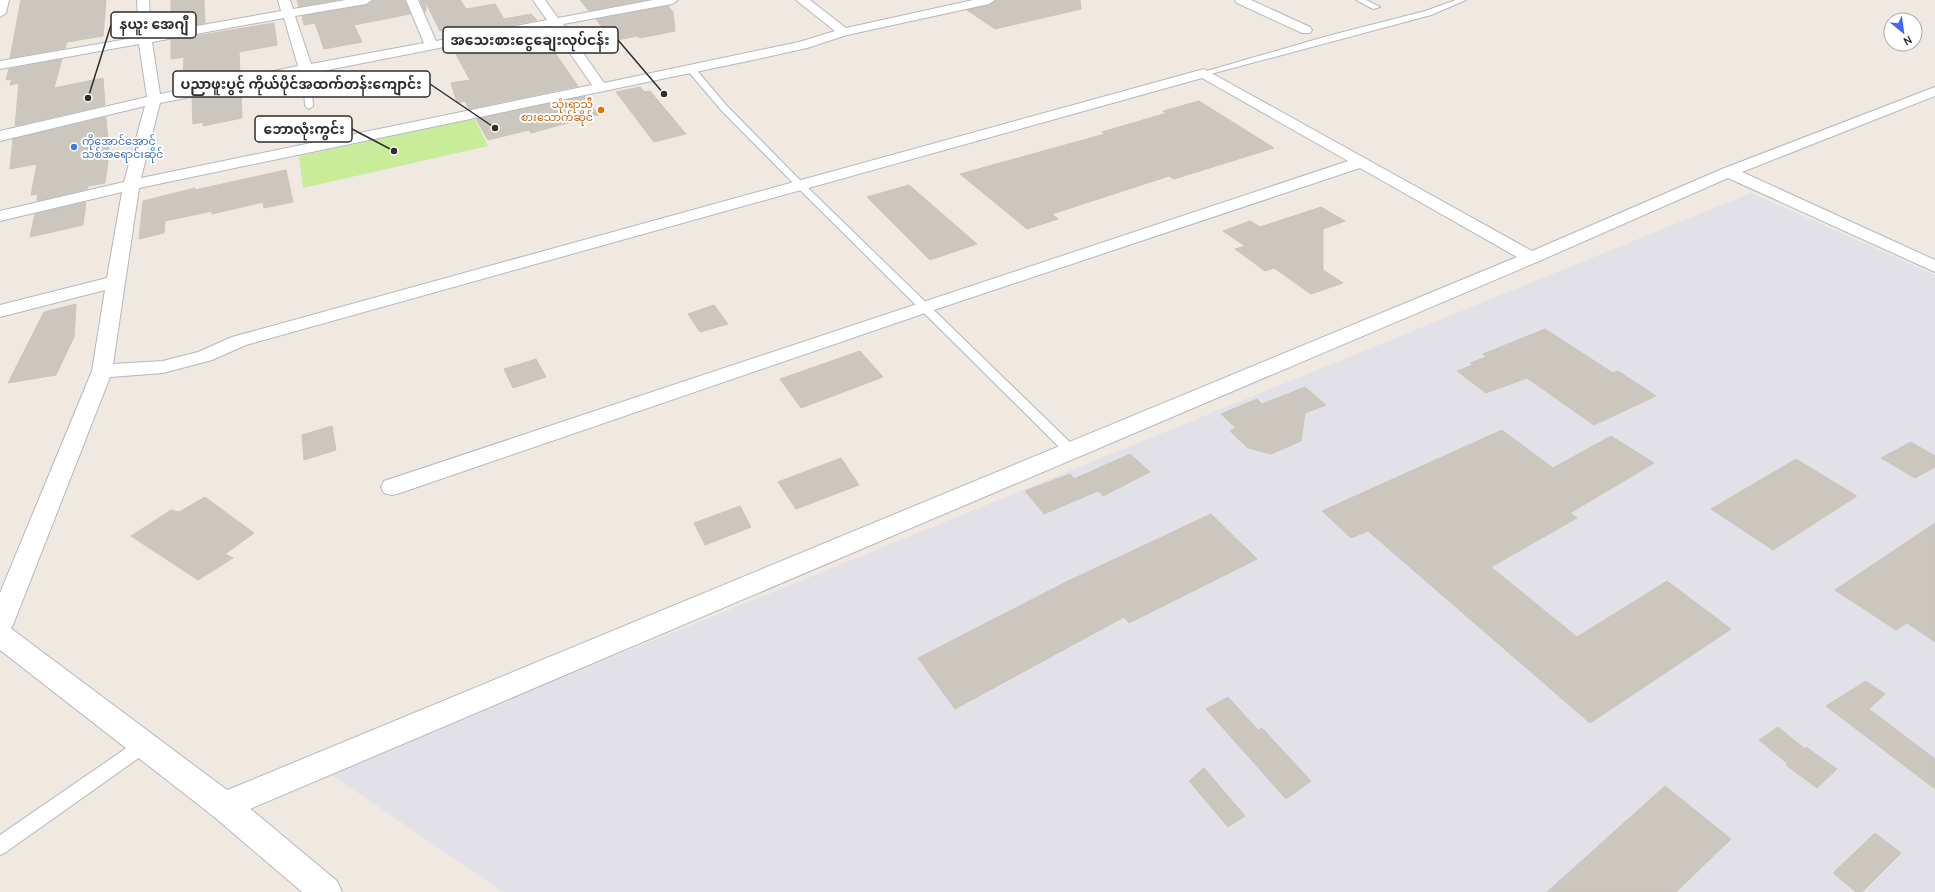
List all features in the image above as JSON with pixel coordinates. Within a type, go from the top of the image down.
[{"type":"street","points":[[0,13],[3,0]]},
{"type":"street","points":[[0,625],[102,371],[131,186],[154,100],[145,38],[143,0]]},
{"type":"street","points":[[284,0],[306,69]]},
{"type":"street","points":[[0,65],[145,38],[366,0]]},
{"type":"street","points":[[412,0],[432,46]]},
{"type":"street","points":[[539,0],[556,22],[601,88]]},
{"type":"street","points":[[0,136],[154,100],[306,69],[672,0]]},
{"type":"street","points":[[802,0],[844,32]]},
{"type":"street","points":[[0,216],[131,186],[802,45],[844,32],[989,0]]},
{"type":"street","points":[[1241,0],[1306,30]]},
{"type":"street","points":[[102,371],[163,367],[198,358],[247,339],[1204,73],[1531,258]]},
{"type":"street","points":[[224,806],[1531,258],[1728,172],[1935,91]]},
{"type":"street","points":[[392,487],[924,307],[1361,162]]},
{"type":"street","points":[[1728,172],[1935,267]]},
{"type":"street","points":[[0,311],[115,282]]},
{"type":"street","points":[[0,635],[224,806],[326,892]]},
{"type":"lane","points":[[1360,0],[1376,7]]},
{"type":"lane","points":[[1204,73],[1428,13],[1462,0]]},
{"type":"lane","points":[[306,69],[310,106]]},
{"type":"lane","points":[[691,69],[724,108],[801,186],[1071,451]]},
{"type":"lane","points":[[0,846],[144,745]]},
{"type":"shaded area","points":[[1751,193],[1935,275],[1935,892],[503,892],[329,773]]},
{"type":"green space","points":[[474,118],[488,146],[303,188],[299,156]]},
{"type":"building","points":[[21,0],[106,0],[103,36],[67,42],[65,48],[10,58]]},
{"type":"building","points":[[171,0],[204,0],[205,23],[171,29]]},
{"type":"building","points":[[297,0],[337,0],[299,7]]},
{"type":"building","points":[[373,0],[405,0],[410,14],[354,25],[362,42],[324,49],[315,23],[304,25],[302,16],[366,5]]},
{"type":"building","points":[[420,0],[460,0],[466,9],[495,4],[504,19],[531,14],[537,20],[446,37],[442,30],[440,31],[426,3],[425,12]]},
{"type":"building","points":[[580,0],[645,0],[589,11]]},
{"type":"building","points":[[996,0],[1080,0],[1081,9],[995,29],[967,10],[989,5]]},
{"type":"building","points":[[668,6],[673,12],[675,31],[640,38],[637,36],[617,40],[606,26],[602,27],[596,19]]},
{"type":"building","points":[[274,23],[277,45],[239,52],[240,76],[192,86],[192,77],[183,79],[184,57],[171,59],[171,40]]},
{"type":"building","points":[[545,29],[552,36],[544,37],[578,86],[469,109],[465,101],[457,103],[451,83],[470,80],[452,47]]},
{"type":"building","points":[[62,59],[54,88],[103,78],[105,105],[15,126],[19,83],[10,85],[12,79],[6,80],[9,69]]},
{"type":"building","points":[[640,87],[645,92],[650,91],[686,134],[654,142],[616,92]]},
{"type":"building","points":[[241,89],[242,118],[203,126],[203,122],[193,124],[192,98]]},
{"type":"building","points":[[585,96],[598,115],[531,133],[529,130],[488,140],[476,119]]},
{"type":"building","points":[[1199,101],[1274,148],[1174,179],[1169,176],[1052,214],[1058,219],[1027,229],[960,174],[1105,134],[1102,132],[1167,113],[1163,111]]},
{"type":"building","points":[[106,117],[109,154],[105,183],[88,186],[87,189],[37,201],[38,194],[31,195],[37,164],[10,169],[13,139]]},
{"type":"building","points":[[286,170],[293,202],[264,208],[263,202],[212,214],[212,211],[165,221],[164,233],[139,239],[143,201],[195,188],[195,190]]},
{"type":"building","points":[[909,185],[977,244],[930,260],[867,197]]},
{"type":"building","points":[[86,202],[83,225],[30,237],[35,214]]},
{"type":"building","points":[[1321,207],[1345,221],[1323,229],[1323,270],[1343,283],[1311,294],[1274,268],[1265,271],[1235,249],[1245,246],[1223,231],[1250,221],[1260,227]]},
{"type":"building","points":[[76,304],[74,337],[56,375],[8,383],[44,312]]},
{"type":"building","points":[[714,305],[728,324],[700,332],[688,314]]},
{"type":"building","points":[[1545,329],[1613,373],[1618,371],[1656,396],[1594,425],[1527,378],[1486,393],[1457,371],[1473,365],[1470,363],[1486,357],[1483,354]]},
{"type":"building","points":[[860,351],[883,377],[801,408],[780,379]]},
{"type":"building","points":[[536,359],[546,377],[513,388],[504,369]]},
{"type":"building","points":[[1305,387],[1326,405],[1305,413],[1301,441],[1271,454],[1248,448],[1230,431],[1236,428],[1221,414],[1257,399],[1262,404]]},
{"type":"building","points":[[332,426],[336,450],[304,460],[302,435]]},
{"type":"building","points":[[1502,430],[1553,468],[1611,436],[1654,463],[1570,513],[1577,518],[1491,567],[1577,637],[1667,581],[1731,629],[1590,723],[1368,531],[1351,538],[1322,511]]},
{"type":"building","points":[[1911,442],[1935,456],[1935,467],[1915,478],[1881,458]]},
{"type":"building","points":[[1130,454],[1150,472],[1103,496],[1098,491],[1044,514],[1025,491],[1070,474],[1074,479]]},
{"type":"building","points":[[841,458],[859,485],[796,509],[778,482]]},
{"type":"building","points":[[1796,459],[1857,496],[1773,550],[1711,509]]},
{"type":"building","points":[[205,497],[254,533],[225,554],[233,558],[198,580],[131,536],[171,510],[179,512]]},
{"type":"building","points":[[740,506],[751,527],[705,545],[694,523]]},
{"type":"building","points":[[1211,514],[1257,559],[1129,623],[1124,617],[955,709],[918,658],[1066,582]]},
{"type":"building","points":[[1935,523],[1935,642],[1907,623],[1896,630],[1835,590]]},
{"type":"building","points":[[1866,681],[1885,694],[1869,709],[1935,759],[1935,789],[1826,706]]},
{"type":"building","points":[[1228,697],[1258,730],[1262,728],[1311,781],[1286,799],[1206,709]]},
{"type":"building","points":[[1778,727],[1805,749],[1806,747],[1837,769],[1817,788],[1786,765],[1788,764],[1759,740]]},
{"type":"building","points":[[1204,768],[1245,816],[1228,827],[1189,781]]},
{"type":"building","points":[[1665,786],[1731,839],[1676,892],[1547,892]]},
{"type":"building","points":[[1875,833],[1901,853],[1862,892],[1856,892],[1833,873]]},
{"type":"place","name":"အသေးစားငွေချေးလုပ်ငန်း","points":[[664,94]]},
{"type":"place","name":"နယူး အေဂျီ","points":[[88,98]]},
{"type":"place","name":"သုံးရာသီ စားသောက်ဆိုင်","points":[[601,110]]},
{"type":"place","name":"ပညာဖူးပွင့် ကိုယ်ပိုင်အထက်တန်းကျောင်း","points":[[495,128]]},
{"type":"place","name":"ကိုအောင်အောင် သစ်အရောင်းဆိုင်","points":[[74,147]]},
{"type":"place","name":"ဘောလုံးကွင်း","points":[[394,151]]}]
